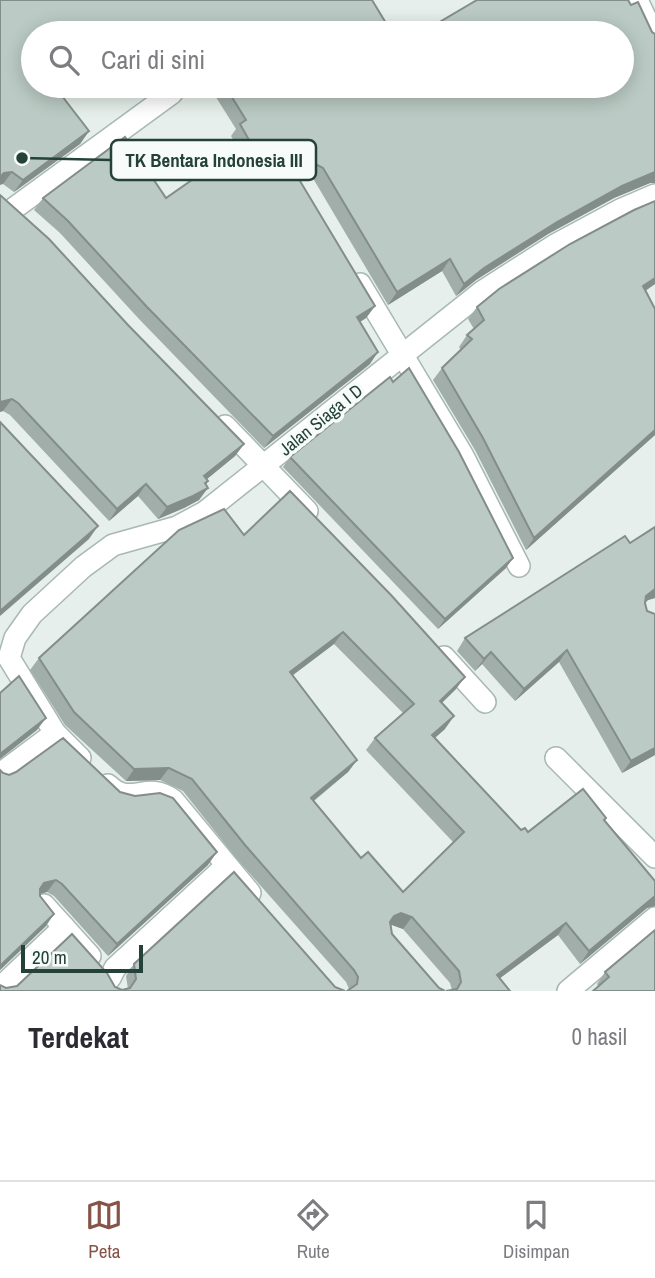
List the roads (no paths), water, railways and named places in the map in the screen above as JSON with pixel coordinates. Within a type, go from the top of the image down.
[{"type":"street","points":[[637,0],[655,38]]},
{"type":"street","points":[[31,225],[6,203],[164,98]]},
{"type":"street","name":"Jalan Siaga I D","points":[[55,733],[9,658],[15,638],[39,607],[109,540],[177,527],[205,512],[240,481],[264,466],[483,291],[555,245],[620,210],[655,195]]},
{"type":"street","points":[[352,271],[463,456],[519,566]]},
{"type":"street","points":[[206,407],[318,523]]},
{"type":"street","points":[[429,640],[485,702]]},
{"type":"street","points":[[0,774],[55,733],[120,794],[136,795],[153,791],[165,794],[173,800],[263,907]]},
{"type":"street","points":[[556,758],[655,857]]},
{"type":"street","points":[[114,985],[116,968],[226,866]]},
{"type":"street","points":[[44,905],[114,985]]},
{"type":"street","points":[[568,991],[655,918]]},
{"type":"street","points":[[0,988],[64,927]]},
{"type":"place","name":"TK Bentara Indonesia III","points":[[22,158]]}]
